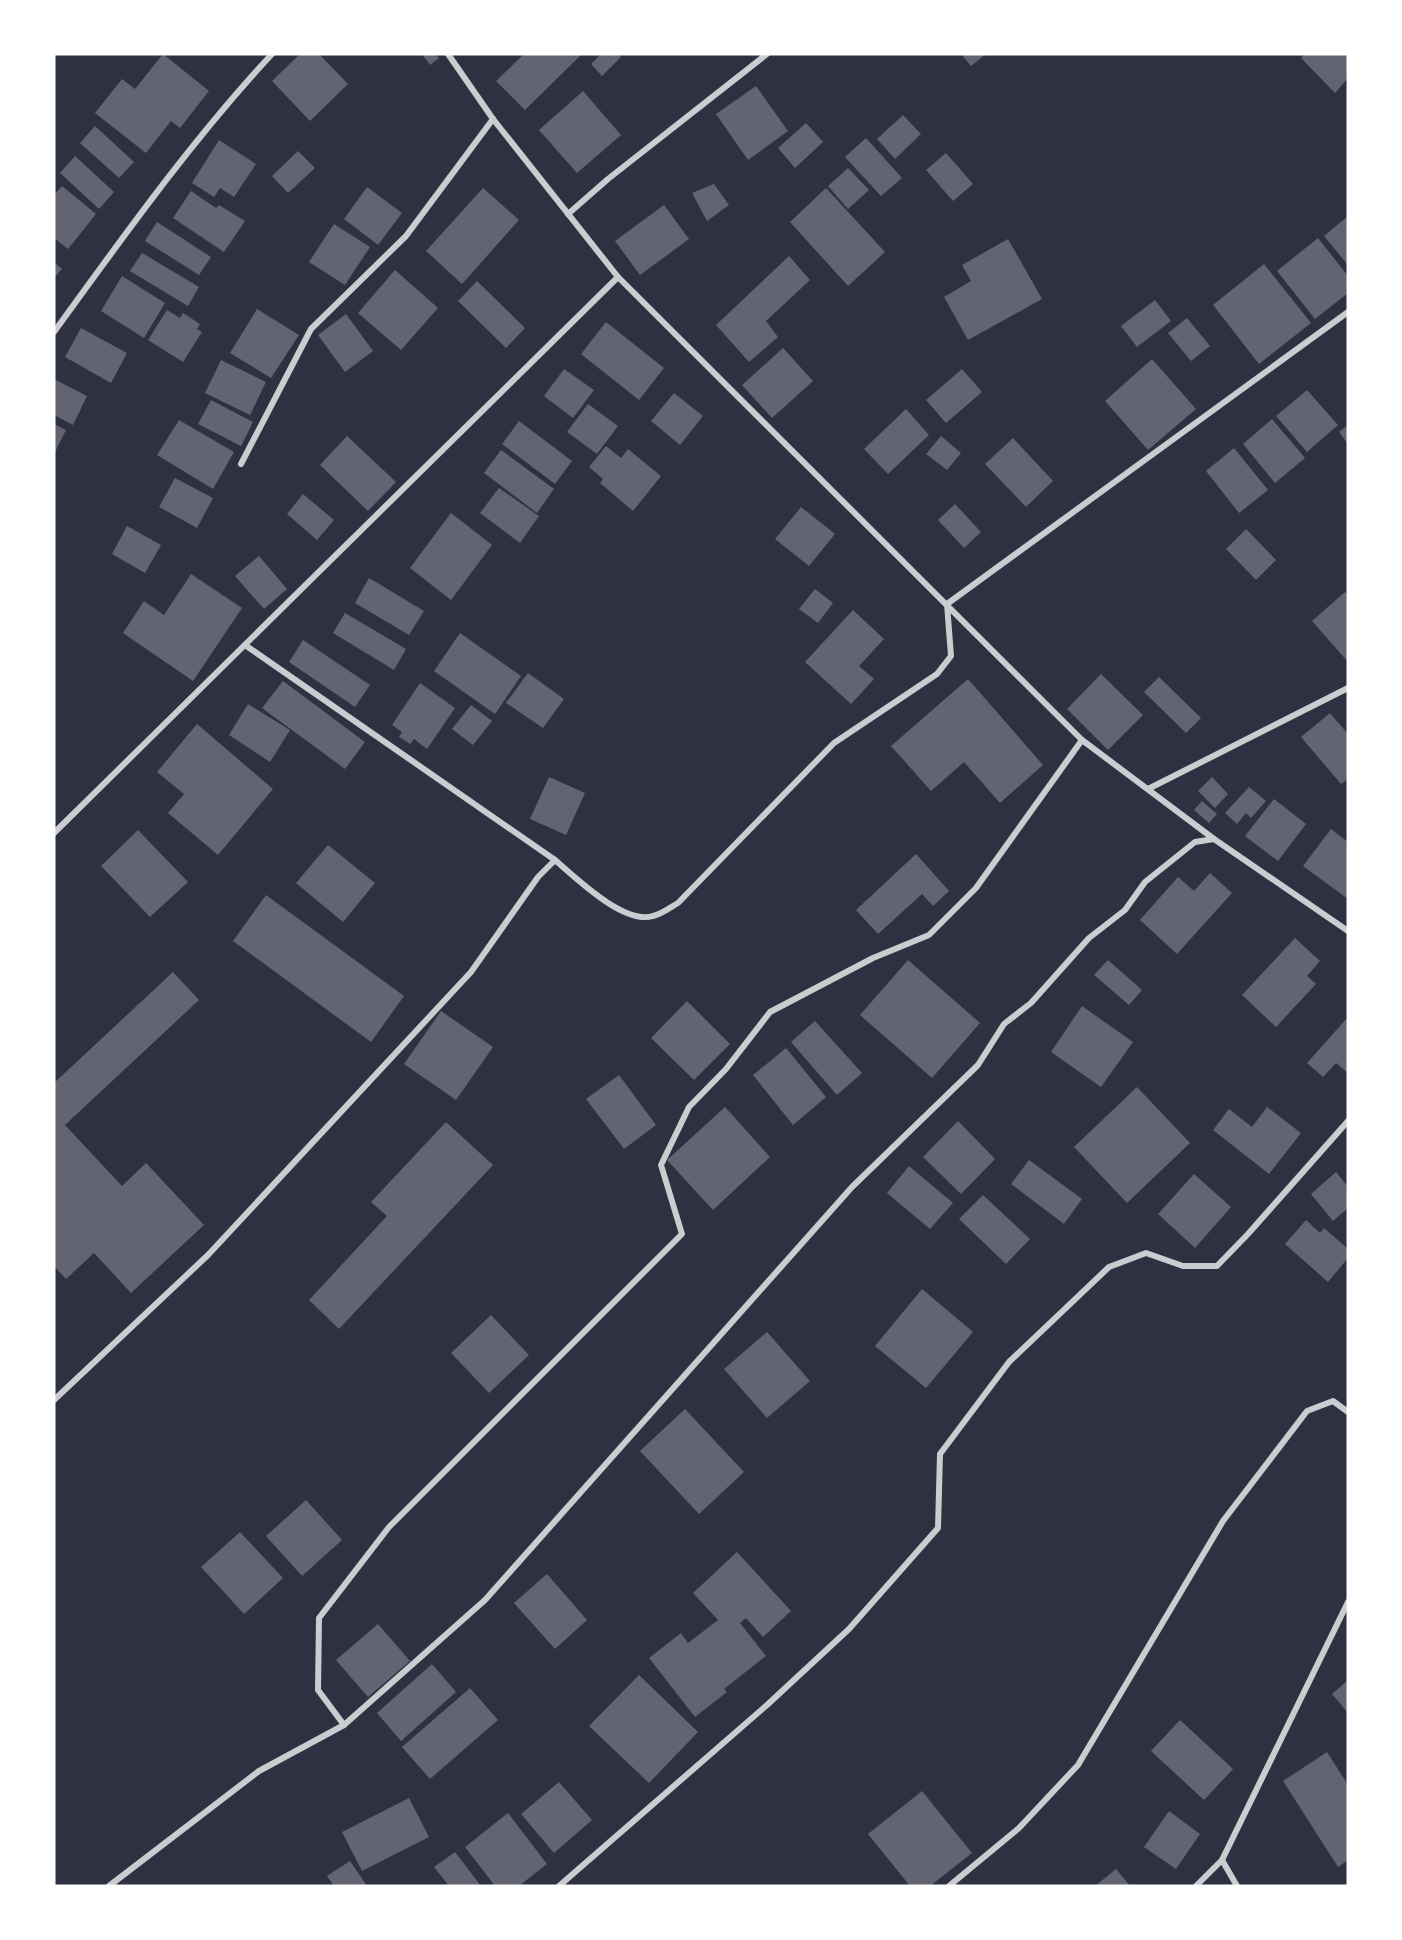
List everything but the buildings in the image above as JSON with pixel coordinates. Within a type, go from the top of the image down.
[{"type":"street","points":[[54,332],[139,215],[249,78],[272,54]]},
{"type":"street","points":[[448,54],[493,119],[618,277],[1082,740],[1215,839],[1348,932]]},
{"type":"street","points":[[568,214],[608,179],[767,54]]},
{"type":"street","points":[[241,464],[311,329],[406,236],[493,119]]},
{"type":"street","points":[[54,833],[618,277]]},
{"type":"street","points":[[947,604],[1348,312]]},
{"type":"street","points":[[245,645],[555,860],[597,897],[634,916],[653,917],[678,903],[834,743],[937,674],[951,656],[947,604]]},
{"type":"street","points":[[1148,789],[1348,688]]},
{"type":"street","points":[[344,1725],[318,1690],[319,1618],[389,1527],[682,1234],[661,1165],[689,1107],[726,1069],[770,1012],[873,958],[929,935],[976,888],[1082,740]]},
{"type":"street","points":[[109,1886],[259,1771],[344,1725],[485,1600],[852,1187],[978,1065],[1004,1024],[1031,1003],[1089,938],[1125,910],[1145,882],[1195,842],[1215,839]]},
{"type":"street","points":[[54,1400],[208,1255],[471,972],[538,877],[555,860]]},
{"type":"street","points":[[560,1886],[767,1705],[849,1629],[938,1528],[940,1454],[1009,1362],[1109,1268],[1146,1253],[1183,1266],[1217,1266],[1348,1121]]},
{"type":"street","points":[[949,1886],[1019,1828],[1078,1765],[1223,1521],[1307,1411],[1333,1401],[1348,1412]]},
{"type":"street","points":[[1196,1886],[1222,1860],[1348,1602]]},
{"type":"street","points":[[1222,1860],[1237,1886]]}]
